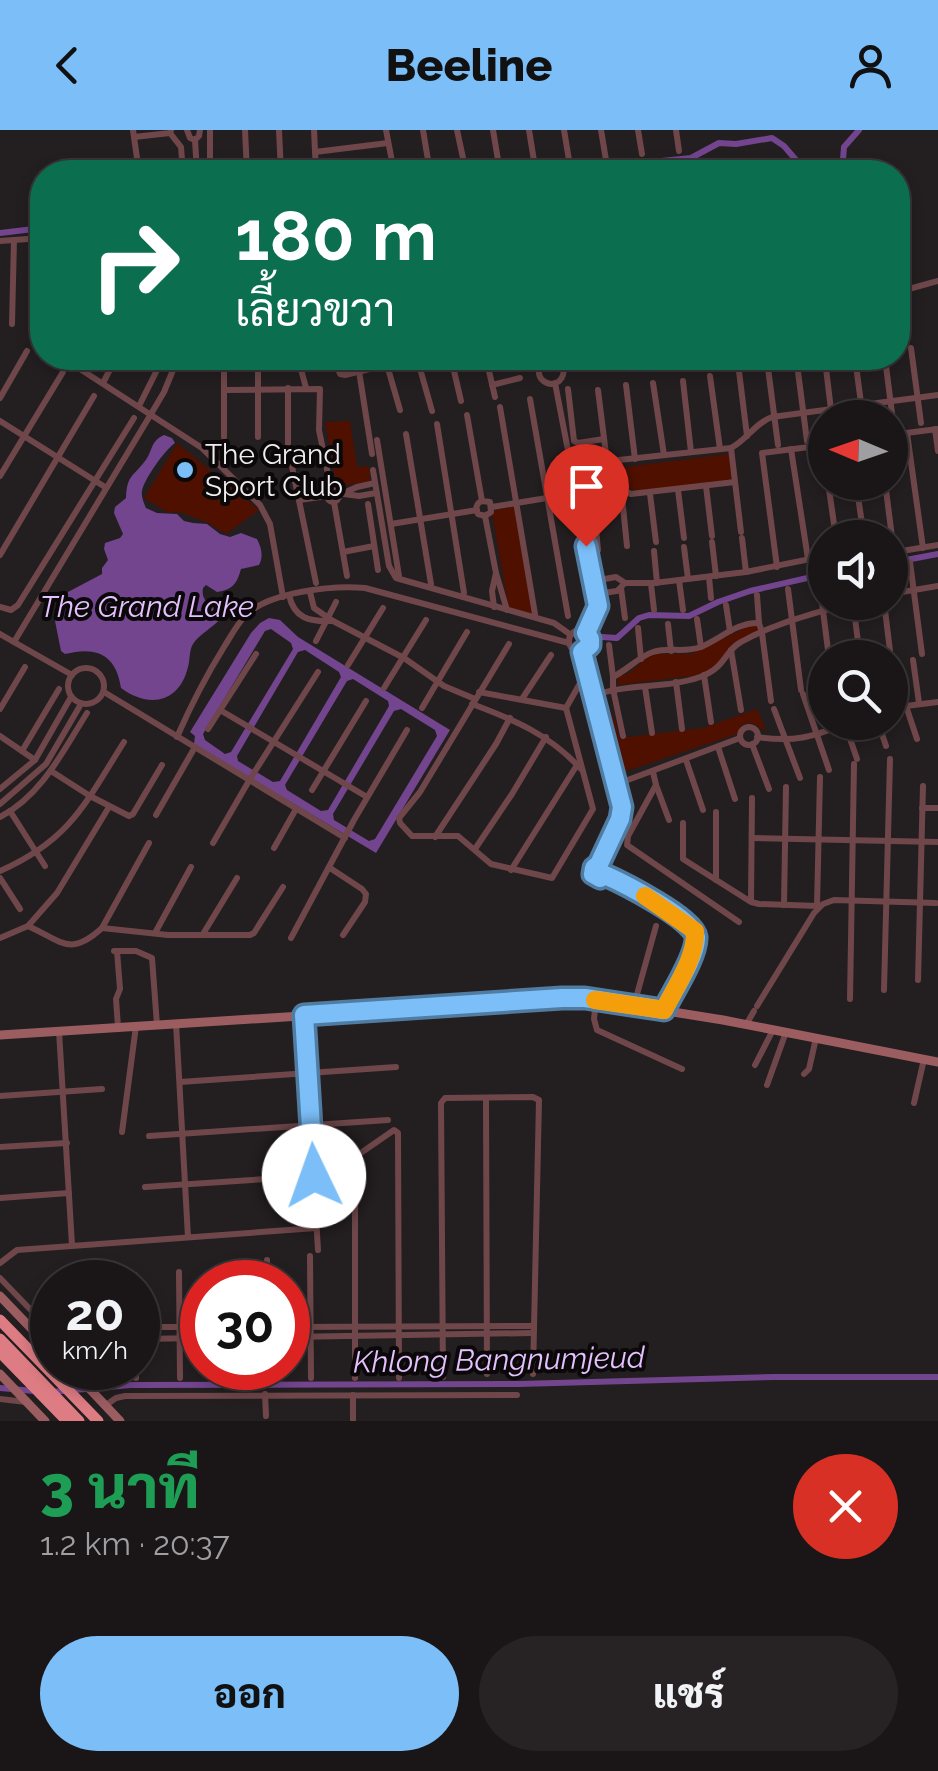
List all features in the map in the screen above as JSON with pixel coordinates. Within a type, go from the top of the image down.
[{"type":"highway","points":[[0,1321],[96,1421]]},
{"type":"highway","points":[[0,1321],[96,1421]]},
{"type":"highway","points":[[0,1339],[79,1421]]},
{"type":"highway","points":[[0,1352],[68,1421]]},
{"type":"street","points":[[137,160],[134,134],[210,130],[210,160]]},
{"type":"street","points":[[244,130],[246,160]]},
{"type":"street","points":[[279,130],[280,160]]},
{"type":"street","points":[[314,130],[315,160]]},
{"type":"street","points":[[386,130],[391,160]]},
{"type":"street","points":[[422,130],[428,160]]},
{"type":"street","points":[[457,130],[463,160]]},
{"type":"street","points":[[494,130],[498,160]]},
{"type":"street","points":[[528,130],[534,160]]},
{"type":"street","points":[[564,130],[570,160]]},
{"type":"street","points":[[601,130],[606,160]]},
{"type":"street","points":[[638,130],[642,154]]},
{"type":"street","points":[[676,130],[678,151]]},
{"type":"street","points":[[172,133],[181,147],[182,160]]},
{"type":"street","points":[[194,133],[197,160]]},
{"type":"street","points":[[315,152],[388,144]]},
{"type":"street","points":[[0,241],[30,239]]},
{"type":"street","points":[[12,324],[14,240]]},
{"type":"street","points":[[910,289],[938,281]]},
{"type":"street","points":[[911,348],[921,423]]},
{"type":"street","points":[[0,398],[28,351]]},
{"type":"street","points":[[83,370],[211,455],[266,514],[286,596],[297,614],[329,620],[366,636],[437,682],[546,737],[580,767]]},
{"type":"street","points":[[103,383],[110,370]]},
{"type":"street","points":[[139,406],[157,370]]},
{"type":"street","points":[[14,642],[164,392],[173,370]]},
{"type":"street","points":[[224,370],[224,437]]},
{"type":"street","points":[[258,370],[258,437]]},
{"type":"street","points":[[301,370],[306,388]]},
{"type":"street","points":[[338,370],[340,374],[364,370],[372,454]]},
{"type":"street","points":[[388,370],[400,410]]},
{"type":"street","points":[[420,370],[432,412]]},
{"type":"street","points":[[454,370],[461,401]]},
{"type":"street","points":[[489,370],[495,398]]},
{"type":"street","points":[[539,370],[542,380],[555,383]]},
{"type":"street","points":[[555,383],[565,370]]},
{"type":"street","points":[[768,370],[778,445]]},
{"type":"street","points":[[798,370],[808,441]]},
{"type":"street","points":[[825,370],[830,400]]},
{"type":"street","points":[[857,370],[861,400]]},
{"type":"street","points":[[886,370],[890,400]]},
{"type":"street","points":[[738,371],[747,438]]},
{"type":"street","points":[[0,476],[63,372]]},
{"type":"street","points":[[710,376],[720,449]]},
{"type":"street","points":[[492,385],[520,378]]},
{"type":"street","points":[[683,381],[691,452]]},
{"type":"street","points":[[555,383],[598,606],[586,633]]},
{"type":"street","points":[[653,383],[664,455]]},
{"type":"street","points":[[626,385],[635,458]]},
{"type":"street","points":[[288,388],[287,444],[316,583]]},
{"type":"street","points":[[568,389],[574,441],[604,440]]},
{"type":"street","points":[[224,390],[320,390],[319,430],[335,495],[348,576]]},
{"type":"street","points":[[598,390],[603,462]]},
{"type":"street","points":[[904,400],[938,395]]},
{"type":"street","points":[[0,554],[94,396]]},
{"type":"street","points":[[530,399],[568,616]]},
{"type":"street","points":[[500,407],[535,614]]},
{"type":"street","points":[[572,474],[595,469],[603,462],[732,448],[764,420],[808,413]]},
{"type":"street","points":[[467,414],[482,500]]},
{"type":"street","points":[[0,607],[10,610],[18,605],[134,418]]},
{"type":"street","points":[[0,421],[105,487]]},
{"type":"street","points":[[437,424],[464,594]]},
{"type":"street","points":[[908,433],[936,429],[938,452]]},
{"type":"street","points":[[406,434],[431,584]]},
{"type":"street","points":[[377,440],[400,576]]},
{"type":"street","points":[[778,566],[762,454],[808,447]]},
{"type":"street","points":[[908,447],[923,548]]},
{"type":"street","points":[[732,448],[746,572]]},
{"type":"street","points":[[596,594],[623,585],[746,572],[808,560],[791,449]]},
{"type":"street","points":[[569,458],[594,456],[603,462]]},
{"type":"street","points":[[618,460],[626,546]]},
{"type":"street","points":[[372,470],[393,576],[554,624],[570,639],[572,649],[582,652]]},
{"type":"street","points":[[598,550],[592,488],[622,488],[632,494],[735,482]]},
{"type":"street","points":[[335,495],[375,483]]},
{"type":"street","points":[[706,486],[712,539],[711,598]]},
{"type":"street","points":[[678,490],[684,543],[683,610]]},
{"type":"street","points":[[299,500],[376,493]]},
{"type":"street","points":[[650,493],[656,542]]},
{"type":"street","points":[[492,507],[547,498]]},
{"type":"street","points":[[476,510],[480,516],[492,512],[488,501],[482,500]]},
{"type":"street","points":[[476,510],[482,500]]},
{"type":"street","points":[[368,504],[378,570]]},
{"type":"street","points":[[391,524],[476,510]]},
{"type":"street","points":[[485,516],[507,610]]},
{"type":"street","points":[[908,550],[938,545]]},
{"type":"street","points":[[343,552],[374,546]]},
{"type":"street","points":[[654,552],[654,610]]},
{"type":"street","points":[[910,562],[922,654]]},
{"type":"street","points":[[494,607],[496,573]]},
{"type":"street","points":[[593,581],[616,576],[623,585],[625,618]]},
{"type":"street","points":[[908,591],[938,586]]},
{"type":"street","points":[[177,736],[199,688],[238,624],[256,607],[286,596],[365,588],[570,639]]},
{"type":"street","points":[[788,589],[802,692],[808,708]]},
{"type":"street","points":[[310,592],[314,608],[329,620]]},
{"type":"street","points":[[757,596],[773,705],[800,778]]},
{"type":"street","points":[[316,641],[336,602]]},
{"type":"street","points":[[726,605],[730,631]]},
{"type":"street","points":[[348,665],[383,608]]},
{"type":"street","points":[[594,699],[615,691],[704,675],[719,667],[738,643],[808,617]]},
{"type":"street","points":[[697,619],[701,647]]},
{"type":"street","points":[[384,688],[426,620]]},
{"type":"street","points":[[613,676],[653,652],[701,647],[751,622],[759,623]]},
{"type":"street","points":[[668,624],[671,651]]},
{"type":"street","points":[[638,628],[641,659]]},
{"type":"street","points":[[570,639],[578,630],[586,633],[590,645],[582,652]]},
{"type":"street","points":[[422,708],[468,632]]},
{"type":"street","points":[[0,634],[72,675]]},
{"type":"street","points":[[509,644],[420,792],[400,818],[412,836],[458,836],[491,864],[554,876],[592,812],[566,708],[579,685]]},
{"type":"street","points":[[609,646],[622,736]]},
{"type":"street","points":[[732,650],[740,710]]},
{"type":"street","points":[[582,652],[622,807],[620,819],[594,868],[594,876],[605,875],[642,894],[695,931],[691,956],[664,1010]]},
{"type":"street","points":[[208,729],[256,654]]},
{"type":"street","points":[[522,699],[550,655]]},
{"type":"street","points":[[913,660],[919,704]]},
{"type":"street","points":[[0,709],[25,666]]},
{"type":"street","points":[[83,668],[95,670],[103,678],[104,692],[93,704],[81,704],[72,697],[68,685],[72,675],[83,668]]},
{"type":"street","points":[[213,843],[318,672]]},
{"type":"street","points":[[704,675],[711,722]]},
{"type":"street","points":[[676,682],[682,729]]},
{"type":"street","points":[[645,686],[652,733]]},
{"type":"street","points":[[22,750],[59,688]]},
{"type":"street","points":[[104,692],[346,837]]},
{"type":"street","points":[[0,789],[35,760],[72,697]]},
{"type":"street","points":[[475,698],[522,699],[566,708]]},
{"type":"street","points":[[312,790],[366,700]]},
{"type":"street","points":[[908,704],[938,702]]},
{"type":"street","points":[[0,804],[46,764],[81,704]]},
{"type":"street","points":[[908,708],[917,739]]},
{"type":"street","points":[[220,710],[367,797]]},
{"type":"street","points":[[0,817],[34,790],[51,770],[87,713]]},
{"type":"street","points":[[435,837],[510,718]]},
{"type":"street","points":[[750,728],[756,730],[758,737],[752,744],[745,744],[740,738],[741,732],[750,728]]},
{"type":"street","points":[[291,938],[408,730]]},
{"type":"street","points":[[0,736],[35,760]]},
{"type":"street","points":[[475,849],[546,737]]},
{"type":"street","points":[[758,737],[786,740],[808,737]]},
{"type":"street","points":[[617,784],[740,738]]},
{"type":"street","points":[[820,740],[829,770]]},
{"type":"street","points":[[850,740],[855,762],[850,999]]},
{"type":"street","points":[[884,740],[886,746]]},
{"type":"street","points":[[20,909],[0,874],[38,852],[74,821],[124,742]]},
{"type":"street","points":[[752,744],[770,789]]},
{"type":"street","points":[[156,815],[195,747]]},
{"type":"street","points":[[718,747],[736,799]]},
{"type":"street","points":[[884,990],[890,759]]},
{"type":"street","points":[[686,760],[703,810]]},
{"type":"street","points":[[51,770],[90,796],[131,816],[162,765]]},
{"type":"street","points":[[512,870],[580,767]]},
{"type":"street","points":[[653,772],[669,820]]},
{"type":"street","points":[[816,909],[820,777]]},
{"type":"street","points":[[656,785],[626,845],[739,922]]},
{"type":"street","points":[[918,980],[922,786]]},
{"type":"street","points":[[784,905],[786,788]]},
{"type":"street","points":[[751,902],[752,798]]},
{"type":"street","points":[[0,938],[28,926],[57,893],[110,807]]},
{"type":"street","points":[[274,848],[296,808]]},
{"type":"street","points":[[922,808],[938,808]]},
{"type":"street","points":[[10,812],[45,866]]},
{"type":"street","points":[[716,812],[716,880]]},
{"type":"street","points":[[683,823],[683,859],[751,902],[816,909]]},
{"type":"street","points":[[752,838],[938,842]]},
{"type":"street","points":[[28,926],[74,946],[91,938],[102,928],[149,843]]},
{"type":"street","points":[[154,933],[191,867]]},
{"type":"street","points":[[330,868],[366,894],[365,902],[343,935]]},
{"type":"street","points":[[202,936],[237,878]]},
{"type":"street","points":[[102,928],[202,936],[254,933],[283,887]]},
{"type":"street","points":[[746,1025],[816,909],[830,900],[936,903]]},
{"type":"street","points":[[634,1005],[656,926]]},
{"type":"street","points":[[118,1027],[116,951],[136,951],[152,958],[157,1024]]},
{"type":"street","points":[[0,1035],[556,998],[664,1010],[938,1062]]},
{"type":"street","points":[[596,1000],[597,1030],[682,1068]]},
{"type":"street","points":[[304,1015],[318,1250]]},
{"type":"street","points":[[176,1023],[188,1237]]},
{"type":"street","points":[[122,1132],[136,1026]]},
{"type":"street","points":[[755,1065],[773,1030]]},
{"type":"street","points":[[60,1031],[72,1245]]},
{"type":"street","points":[[767,1085],[786,1032]]},
{"type":"street","points":[[804,1074],[809,1069],[816,1038]]},
{"type":"street","points":[[914,1103],[924,1059]]},
{"type":"street","points":[[180,1082],[396,1067]]},
{"type":"street","points":[[0,1096],[102,1089]]},
{"type":"street","points":[[443,1378],[441,1101],[445,1098],[536,1097],[540,1103],[533,1374]]},
{"type":"street","points":[[486,1098],[487,1374]]},
{"type":"street","points":[[150,1136],[388,1120]]},
{"type":"street","points":[[355,1378],[356,1157],[394,1130],[398,1133],[399,1378]]},
{"type":"street","points":[[0,1147],[67,1143]]},
{"type":"street","points":[[145,1187],[314,1176]]},
{"type":"street","points":[[0,1198],[69,1193]]},
{"type":"street","points":[[0,1263],[17,1250],[316,1228]]},
{"type":"street","points":[[310,1256],[311,1378]]},
{"type":"street","points":[[160,1338],[180,1338],[179,1272]]},
{"type":"street","points":[[0,1278],[30,1311]]},
{"type":"street","points":[[0,1296],[30,1326]]},
{"type":"street","points":[[160,1327],[179,1327]]},
{"type":"street","points":[[311,1327],[399,1331]]},
{"type":"street","points":[[311,1336],[532,1330]]},
{"type":"street","points":[[2,1376],[45,1421]]},
{"type":"street","points":[[92,1390],[120,1421]]},
{"type":"street","points":[[265,1394],[266,1416]]},
{"type":"street","points":[[353,1394],[353,1421]]},
{"type":"street","points":[[103,1402],[125,1396],[518,1395]]},
{"type":"street","points":[[0,1399],[25,1400]]},
{"type":"shaded area","points":[[350,421],[357,467],[369,466],[370,481],[342,486],[336,483],[325,422]]},
{"type":"shaded area","name":"The Grand Sport Club","points":[[177,443],[259,510],[226,534],[183,513],[167,512],[144,498]]},
{"type":"shaded area","points":[[729,454],[732,479],[643,492],[628,488],[624,467]]},
{"type":"shaded area","points":[[514,506],[533,615],[509,609],[492,514]]},
{"type":"shaded area","points":[[757,625],[760,632],[734,642],[719,662],[704,673],[617,685],[618,677],[656,654],[691,654]]},
{"type":"shaded area","points":[[607,704],[619,738],[703,728],[757,709],[767,732],[752,723],[742,724],[737,734],[621,773],[604,706]]},
{"type":"water","name":"The Grand Lake","points":[[164,435],[175,443],[144,486],[146,508],[207,524],[230,537],[241,533],[257,539],[262,555],[259,565],[241,569],[231,588],[217,592],[206,585],[203,588],[204,598],[222,617],[193,644],[178,689],[152,700],[121,688],[114,667],[103,655],[61,651],[54,616],[68,592],[102,574],[108,560],[105,543],[123,534],[115,507],[126,498],[131,477],[156,440]]},
{"type":"water","points":[[269,618],[280,620],[298,637],[450,730],[376,853],[194,744],[195,736],[190,732],[260,623]],"holes":[[[271,629],[291,643],[293,649],[231,752],[225,754],[205,740],[203,734],[265,631]],[[305,650],[341,677],[280,781],[273,782],[238,761],[237,756],[298,652]],[[353,679],[388,701],[389,706],[328,810],[321,811],[285,785],[347,681]],[[401,709],[435,730],[437,736],[375,839],[369,841],[334,820],[333,814],[394,711]]]},
{"type":"waterway","points":[[843,160],[844,147],[859,130]]},
{"type":"waterway","points":[[671,160],[691,158],[719,143],[772,138],[796,160]]},
{"type":"waterway","points":[[0,233],[30,229]]},
{"type":"waterway","points":[[908,560],[938,554]]},
{"type":"waterway","points":[[602,637],[617,638],[639,618],[649,615],[689,616],[750,591],[808,578]]},
{"type":"waterway","name":"Khlong Bangnumjeud","points":[[51,1392],[131,1385],[938,1377]]},
{"type":"waterway","name":"Khlong Bangnumjeud","points":[[0,1388],[34,1391]]},
{"type":"slow traffic","points":[[595,1000],[664,1010],[691,956],[695,931],[645,896]]},
{"type":"place","name":"The Grand Sport Club","points":[[185,470]]},
{"type":"route","points":[[314,1176],[304,1015],[562,998],[664,1010],[691,956],[696,936],[686,923],[627,885],[593,874],[622,807],[582,652],[590,645],[586,633],[598,606],[586,546]]}]
